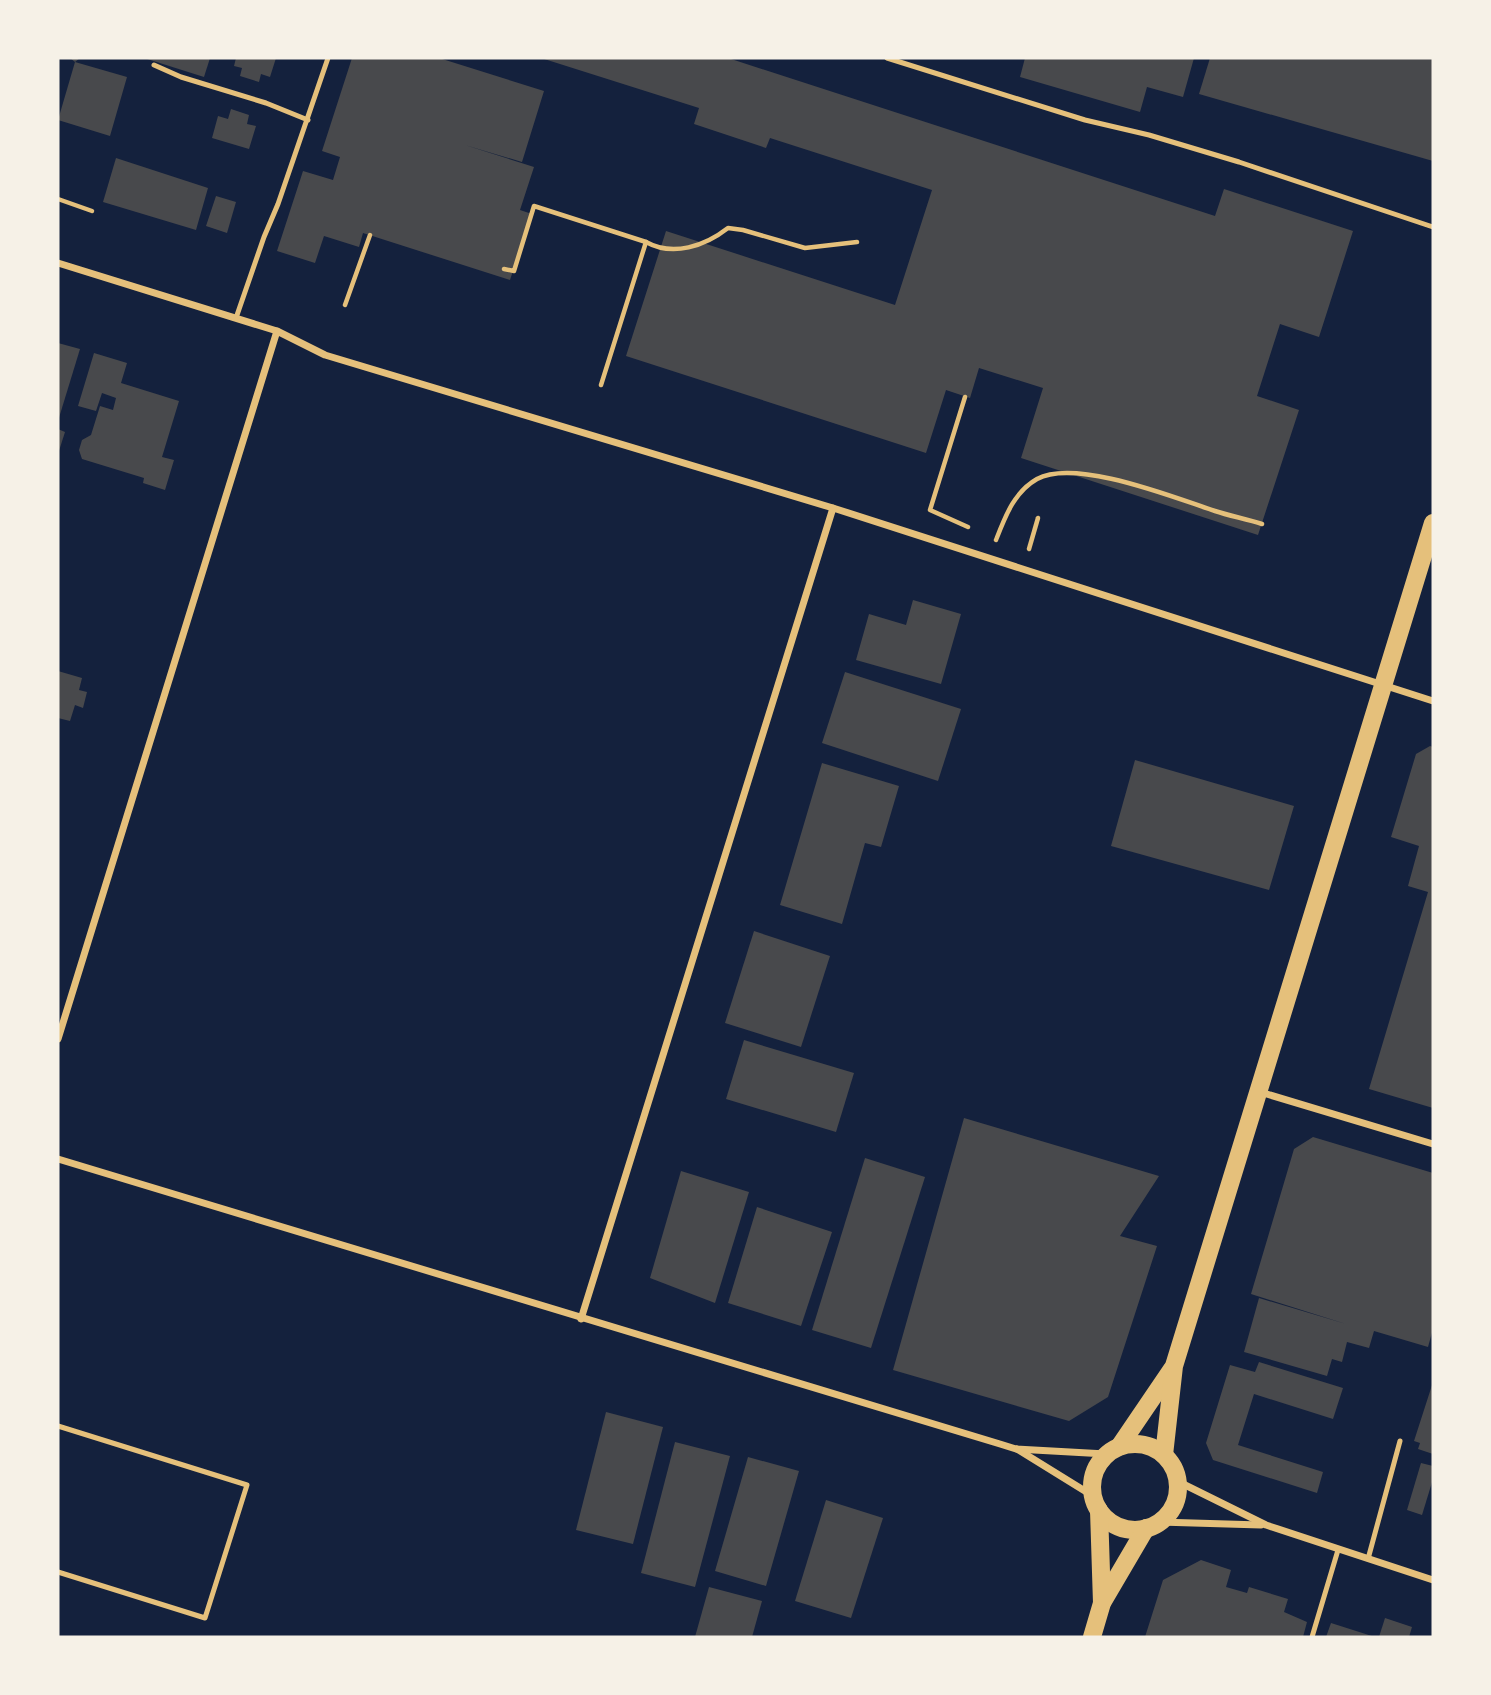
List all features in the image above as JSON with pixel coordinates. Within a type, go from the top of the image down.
[{"type":"main road","points":[[1164,1455],[1174,1366],[1433,523]]},
{"type":"main road","points":[[1102,1603],[1094,1473],[1174,1366]]},
{"type":"main road","points":[[1092,1637],[1102,1603],[1153,1525],[1174,1504],[1177,1481],[1173,1467],[1164,1455],[1143,1444],[1113,1450]]},
{"type":"main road","points":[[1096,1503],[1108,1520],[1119,1527],[1153,1525]]},
{"type":"street","points":[[58,263],[277,331],[325,355],[833,508],[1433,701]]},
{"type":"street","points":[[58,1040],[277,331]]},
{"type":"street","points":[[581,1319],[833,508]]},
{"type":"street","points":[[1260,1092],[1433,1144]]},
{"type":"street","points":[[58,1159],[1016,1449],[1113,1450]]},
{"type":"street","points":[[1016,1449],[1096,1503]]},
{"type":"street","points":[[1177,1481],[1266,1525],[1433,1580]]},
{"type":"street","points":[[1153,1525],[1266,1525]]},
{"type":"lane","points":[[236,318],[328,58]]},
{"type":"lane","points":[[887,58],[1085,120],[1149,135],[1226,158],[1433,227]]},
{"type":"lane","points":[[154,65],[181,77],[266,103],[307,120]]},
{"type":"lane","points":[[58,1426],[247,1485],[205,1618],[58,1572]]},
{"type":"lane","points":[[1368,1559],[1400,1441]]},
{"type":"lane","points":[[1312,1637],[1338,1550]]},
{"type":"path","points":[[58,200],[92,211]]},
{"type":"path","points":[[505,269],[514,271],[534,206],[646,242],[660,250],[692,247],[713,240],[728,228],[805,248],[857,242]]},
{"type":"path","points":[[345,305],[370,235]]},
{"type":"path","points":[[601,385],[646,242]]},
{"type":"path","points":[[965,397],[930,510],[975,531]]},
{"type":"path","points":[[996,541],[1006,514],[1021,491],[1038,479],[1053,473],[1126,482],[1262,524]]},
{"type":"path","points":[[1018,547],[1030,550],[1038,518]]},
{"type":"path","points":[[985,536],[1007,544]]},
{"type":"building","points":[[144,58],[210,58],[204,77]]},
{"type":"building","points":[[236,58],[276,58],[270,77],[261,74],[259,82],[240,76],[242,68],[234,66]]},
{"type":"building","points":[[352,58],[439,58],[544,91],[522,162],[465,145],[534,167],[520,210],[532,214],[510,280],[363,233],[359,247],[324,236],[315,263],[277,251],[303,171],[333,180],[340,157],[322,151]]},
{"type":"building","points":[[541,58],[728,58],[1215,216],[1224,189],[1353,231],[1319,337],[1280,324],[1257,396],[1299,410],[1258,535],[1021,458],[1043,388],[979,368],[970,398],[946,390],[926,453],[626,356],[666,231],[895,305],[932,190],[770,138],[766,148],[694,124],[699,108]]},
{"type":"building","points":[[1025,58],[1194,58],[1183,97],[1147,87],[1140,112],[1020,77]]},
{"type":"building","points":[[1210,58],[1433,58],[1433,161],[1199,94]]},
{"type":"building","points":[[75,62],[127,77],[110,136],[58,120]]},
{"type":"building","points":[[231,109],[249,115],[247,124],[256,126],[249,149],[212,138],[218,116],[228,119]]},
{"type":"building","points":[[116,158],[208,188],[196,230],[103,202]]},
{"type":"building","points":[[216,196],[236,202],[227,233],[206,226]]},
{"type":"building","points":[[58,343],[80,349],[58,421]]},
{"type":"building","points":[[94,353],[127,363],[121,383],[179,401],[162,457],[174,460],[165,490],[143,483],[144,478],[82,459],[79,450],[82,440],[91,435],[100,406],[113,410],[116,398],[102,393],[96,411],[78,406]]},
{"type":"building","points":[[58,429],[65,432],[58,454]]},
{"type":"building","points":[[913,600],[961,614],[941,684],[856,660],[869,614],[906,625]]},
{"type":"building","points":[[58,671],[82,678],[79,690],[87,692],[83,708],[75,705],[70,721],[58,718]]},
{"type":"building","points":[[845,672],[961,709],[938,781],[822,743]]},
{"type":"building","points":[[1433,747],[1433,1108],[1369,1089],[1428,892],[1408,886],[1419,846],[1391,837],[1416,754]]},
{"type":"building","points":[[1135,760],[1294,806],[1269,890],[1111,846]]},
{"type":"building","points":[[822,763],[899,786],[881,847],[865,843],[842,924],[780,905]]},
{"type":"building","points":[[754,931],[830,956],[801,1047],[725,1023]]},
{"type":"building","points":[[744,1040],[854,1073],[836,1132],[726,1099]]},
{"type":"building","points":[[964,1118],[1159,1176],[1120,1236],[1157,1246],[1108,1397],[1069,1421],[893,1370]]},
{"type":"building","points":[[1313,1137],[1433,1173],[1433,1329],[1428,1347],[1374,1331],[1369,1348],[1347,1342],[1342,1362],[1332,1359],[1327,1376],[1244,1352],[1259,1298],[1346,1324],[1251,1294],[1294,1149]]},
{"type":"building","points":[[865,1158],[925,1177],[871,1348],[812,1330]]},
{"type":"building","points":[[681,1171],[749,1192],[715,1303],[650,1278]]},
{"type":"building","points":[[757,1207],[832,1232],[801,1326],[728,1303]]},
{"type":"building","points":[[1259,1362],[1343,1388],[1333,1419],[1254,1394],[1238,1445],[1323,1472],[1317,1493],[1213,1460],[1206,1443],[1230,1365],[1255,1372]]},
{"type":"building","points":[[1433,1382],[1433,1454],[1418,1449],[1420,1443],[1414,1441]]},
{"type":"building","points":[[606,1412],[663,1427],[633,1544],[576,1530]]},
{"type":"building","points":[[675,1442],[730,1456],[695,1587],[641,1573]]},
{"type":"building","points":[[748,1457],[799,1471],[766,1586],[715,1571]]},
{"type":"building","points":[[1421,1463],[1433,1466],[1433,1479],[1422,1515],[1407,1510]]},
{"type":"building","points":[[826,1500],[883,1518],[851,1618],[795,1601]]},
{"type":"building","points":[[1201,1560],[1231,1570],[1226,1587],[1247,1593],[1249,1587],[1288,1599],[1284,1612],[1307,1622],[1303,1637],[1145,1637],[1163,1580]]},
{"type":"building","points":[[709,1587],[762,1601],[752,1637],[695,1637]]},
{"type":"building","points":[[1385,1618],[1412,1627],[1409,1637],[1379,1637]]},
{"type":"building","points":[[1331,1623],[1375,1637],[1326,1637]]}]
